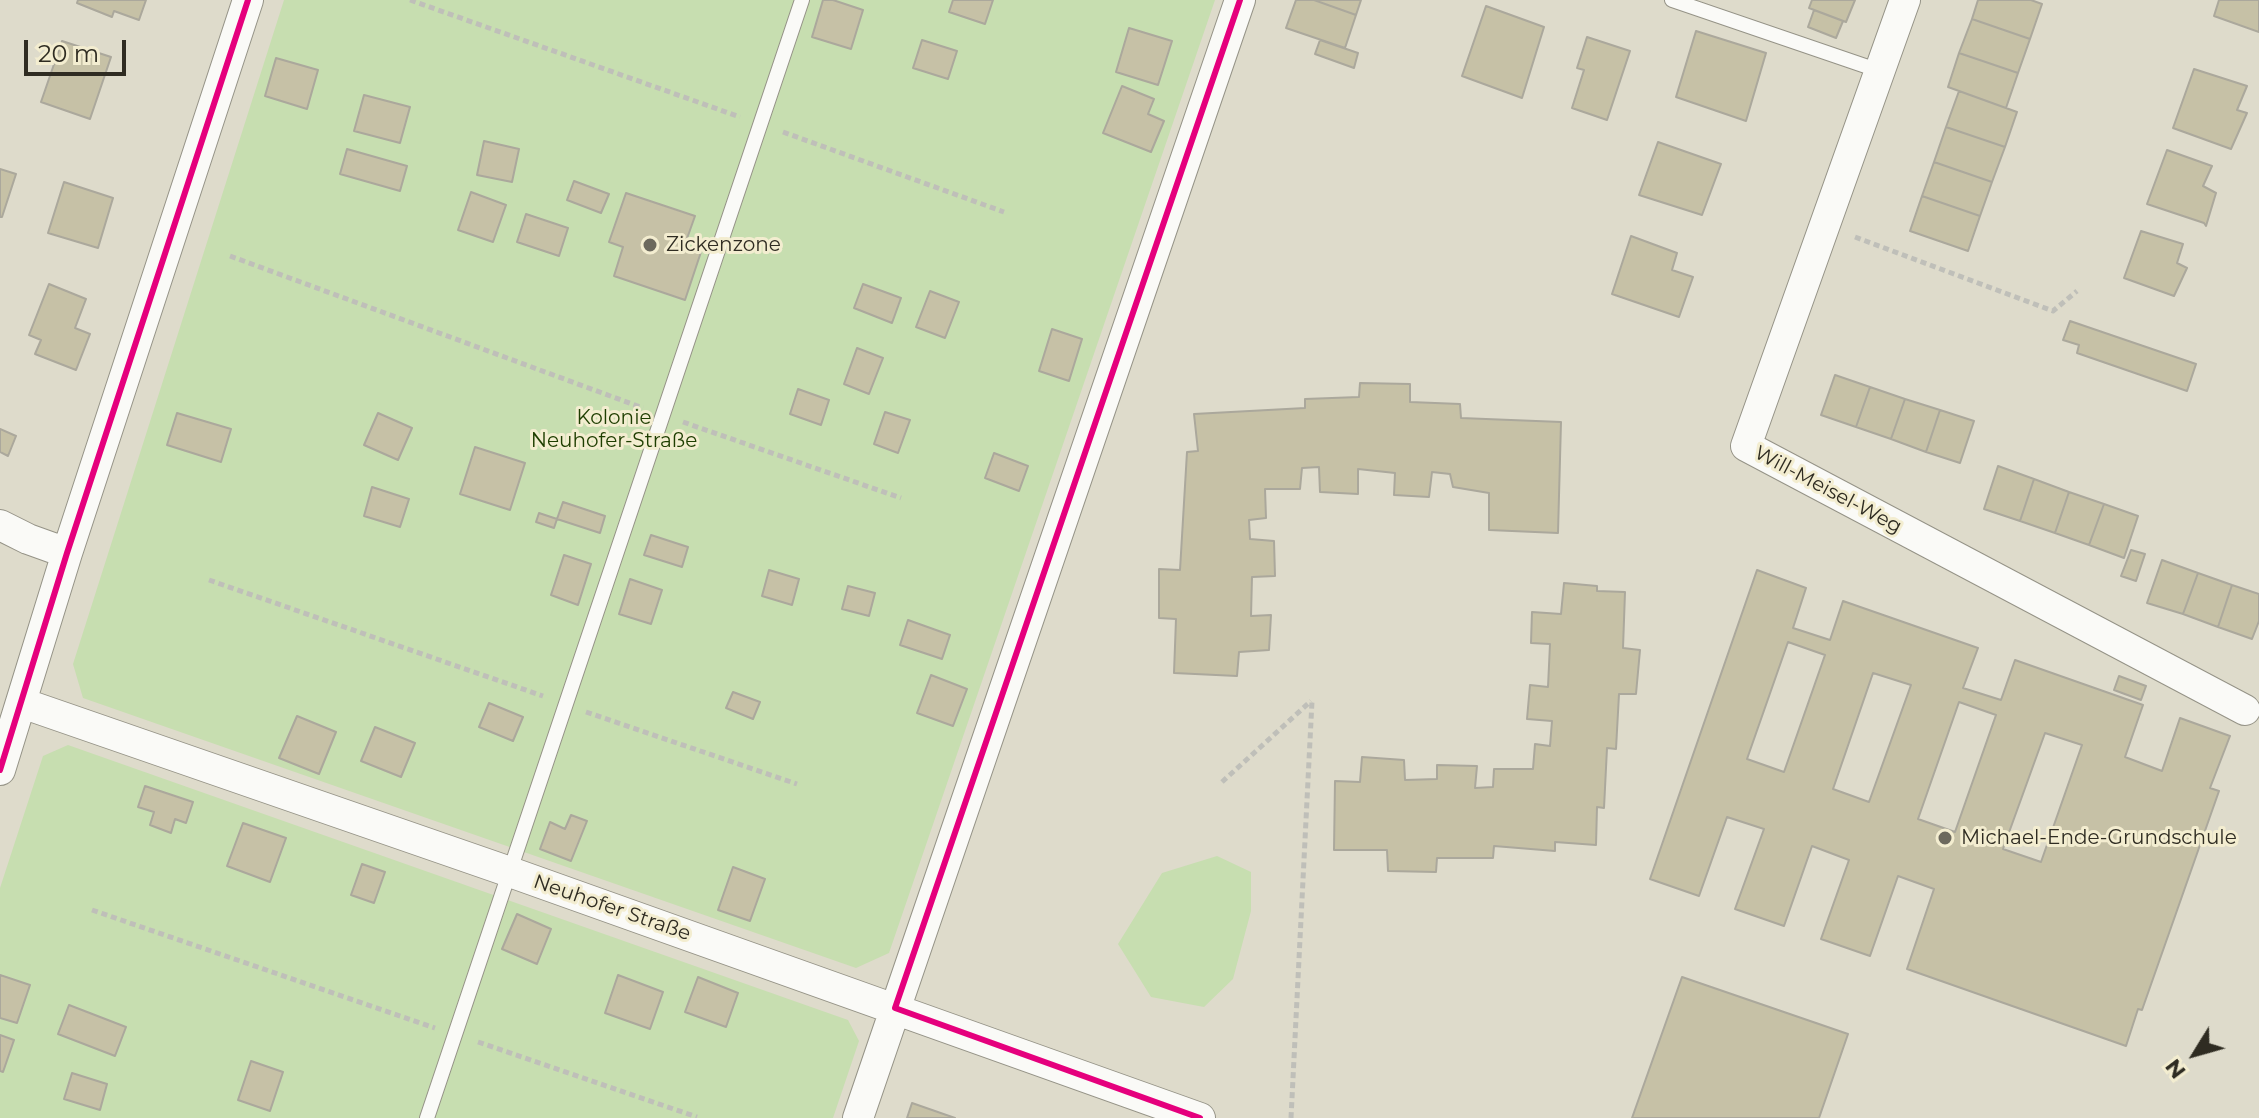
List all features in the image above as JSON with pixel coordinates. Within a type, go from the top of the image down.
[{"type":"street","points":[[0,770],[67,553],[248,0]]},
{"type":"street","points":[[858,1118],[1240,0]]},
{"type":"street","name":"Will-Meisel-Weg","points":[[1905,0],[1746,446],[2245,710]]},
{"type":"street","points":[[0,525],[67,553]]},
{"type":"street","name":"Neuhofer Straße","points":[[22,703],[510,872],[1200,1118]]},
{"type":"lane","points":[[427,1118],[802,0]]},
{"type":"lane","points":[[1672,0],[1880,71]]},
{"type":"path","points":[[410,0],[1004,212]]},
{"type":"path","points":[[1825,226],[2053,311],[2077,291]]},
{"type":"path","points":[[230,256],[663,415],[901,498]]},
{"type":"path","points":[[209,580],[797,784]]},
{"type":"path","points":[[1222,782],[1312,701],[1291,1118]]},
{"type":"path","points":[[92,910],[697,1117]]},
{"type":"green space","name":"Kolonie Neuhofer-Straße","points":[[284,0],[1215,0],[889,953],[856,968],[83,698],[73,664]]},
{"type":"green space","points":[[68,745],[848,1020],[859,1041],[833,1118],[0,1118],[0,888],[43,756]]},
{"type":"green space","points":[[1217,856],[1251,872],[1251,911],[1233,979],[1204,1007],[1151,997],[1118,944],[1162,873]]},
{"type":"building","points":[[78,0],[146,0],[139,20],[114,11],[112,17],[77,3]]},
{"type":"building","points":[[823,0],[833,0],[863,10],[851,49],[812,37]]},
{"type":"building","points":[[953,0],[993,0],[985,24],[949,12]]},
{"type":"building","points":[[1296,0],[1314,0],[1356,15],[1345,48],[1286,28]]},
{"type":"building","points":[[1314,0],[1361,0],[1356,15]]},
{"type":"building","points":[[1812,0],[1855,0],[1846,22],[1809,8]]},
{"type":"building","points":[[1978,0],[2031,0],[2042,4],[2030,39],[1972,19]]},
{"type":"building","points":[[2219,0],[2259,0],[2259,32],[2214,16]]},
{"type":"building","points":[[1486,6],[1544,27],[1522,98],[1462,76]]},
{"type":"building","points":[[1814,10],[1843,21],[1836,38],[1808,27]]},
{"type":"building","points":[[1972,19],[2030,39],[2018,73],[1959,53]]},
{"type":"building","points":[[1129,28],[1172,41],[1158,85],[1116,72]]},
{"type":"building","points":[[1696,31],[1766,53],[1746,121],[1676,97]]},
{"type":"building","points":[[1587,37],[1630,51],[1607,120],[1572,108],[1584,70],[1577,68]]},
{"type":"building","points":[[922,40],[957,51],[948,79],[913,68]]},
{"type":"building","points":[[1320,40],[1358,53],[1354,68],[1315,54]]},
{"type":"building","points":[[62,41],[111,57],[90,119],[41,102]]},
{"type":"building","points":[[1959,53],[2018,73],[2006,108],[1948,87]]},
{"type":"building","points":[[276,58],[318,70],[307,109],[265,96]]},
{"type":"building","points":[[2194,69],[2247,86],[2237,110],[2247,113],[2231,149],[2173,128]]},
{"type":"building","points":[[1122,86],[1154,99],[1148,114],[1164,121],[1151,152],[1103,133]]},
{"type":"building","points":[[1959,91],[2017,112],[2005,147],[1946,127]]},
{"type":"building","points":[[364,95],[410,107],[400,143],[354,131]]},
{"type":"building","points":[[1946,127],[2005,147],[1992,182],[1934,162]]},
{"type":"building","points":[[484,141],[519,149],[512,182],[477,175]]},
{"type":"building","points":[[1658,142],[1721,164],[1702,215],[1639,195]]},
{"type":"building","points":[[347,149],[407,166],[400,191],[340,174]]},
{"type":"building","points":[[2167,150],[2212,166],[2203,186],[2216,193],[2206,226],[2147,204]]},
{"type":"building","points":[[1934,162],[1992,182],[1980,216],[1922,196]]},
{"type":"building","points":[[0,169],[16,174],[2,217],[0,217]]},
{"type":"building","points":[[574,181],[609,194],[601,213],[567,200]]},
{"type":"building","points":[[64,182],[113,198],[98,248],[48,233]]},
{"type":"building","points":[[471,192],[506,205],[493,242],[458,230]]},
{"type":"building","name":"Zickenzone","points":[[626,193],[695,216],[684,247],[701,252],[685,300],[614,276],[623,247],[609,242]]},
{"type":"building","points":[[1922,196],[1980,216],[1968,251],[1910,231]]},
{"type":"building","points":[[526,214],[568,228],[559,256],[517,242]]},
{"type":"building","points":[[2141,231],[2183,244],[2177,263],[2187,268],[2174,296],[2124,278]]},
{"type":"building","points":[[1631,236],[1677,253],[1672,270],[1693,277],[1679,317],[1612,294]]},
{"type":"building","points":[[49,284],[86,299],[75,328],[90,334],[76,370],[35,354],[41,340],[29,335]]},
{"type":"building","points":[[863,284],[901,298],[892,323],[854,308]]},
{"type":"building","points":[[930,291],[959,302],[945,338],[916,327]]},
{"type":"building","points":[[2070,321],[2196,364],[2187,391],[2077,353],[2079,345],[2063,340]]},
{"type":"building","points":[[1052,329],[1082,339],[1069,381],[1039,371]]},
{"type":"building","points":[[857,348],[883,358],[869,394],[844,384]]},
{"type":"building","points":[[1835,375],[1870,387],[1856,427],[1821,415]]},
{"type":"building","points":[[1360,383],[1410,384],[1410,402],[1460,404],[1461,418],[1561,422],[1558,533],[1489,530],[1489,493],[1453,487],[1450,474],[1432,472],[1429,497],[1394,495],[1395,473],[1358,469],[1358,494],[1320,492],[1319,467],[1302,468],[1300,489],[1265,489],[1266,518],[1249,520],[1250,539],[1274,541],[1275,576],[1252,577],[1251,616],[1271,615],[1269,650],[1239,652],[1237,676],[1174,673],[1176,619],[1159,618],[1159,569],[1180,570],[1187,452],[1198,451],[1194,414],[1305,408],[1305,399],[1359,397]]},
{"type":"building","points":[[1870,387],[1905,399],[1891,439],[1856,427]]},
{"type":"building","points":[[798,389],[829,400],[821,425],[790,414]]},
{"type":"building","points":[[1905,399],[1940,410],[1926,452],[1891,439]]},
{"type":"building","points":[[1940,410],[1974,421],[1960,463],[1926,452]]},
{"type":"building","points":[[885,412],[910,420],[898,453],[874,444]]},
{"type":"building","points":[[177,413],[231,429],[221,462],[167,445]]},
{"type":"building","points":[[378,413],[412,428],[398,460],[364,445]]},
{"type":"building","points":[[0,429],[16,436],[8,456],[0,452]]},
{"type":"building","points":[[475,447],[525,463],[510,510],[460,494]]},
{"type":"building","points":[[994,453],[1028,466],[1019,491],[985,478]]},
{"type":"building","points":[[1998,466],[2034,479],[2020,521],[1984,509]]},
{"type":"building","points":[[2034,479],[2069,492],[2055,533],[2020,521]]},
{"type":"building","points":[[372,487],[409,499],[400,527],[364,516]]},
{"type":"building","points":[[2069,492],[2104,504],[2089,545],[2055,533]]},
{"type":"building","points":[[563,502],[605,516],[600,533],[557,519]]},
{"type":"building","points":[[2104,504],[2138,516],[2124,558],[2089,545]]},
{"type":"building","points":[[539,513],[557,519],[554,528],[536,522]]},
{"type":"building","points":[[651,535],[688,547],[682,567],[644,555]]},
{"type":"building","points":[[2131,550],[2145,554],[2136,581],[2121,576]]},
{"type":"building","points":[[564,555],[591,564],[578,605],[551,595]]},
{"type":"building","points":[[2162,560],[2198,573],[2183,614],[2147,603]]},
{"type":"building","points":[[769,570],[799,579],[792,605],[762,596]]},
{"type":"building","points":[[1757,570],[1806,588],[1793,628],[1830,640],[1843,601],[1978,648],[1963,688],[2001,700],[2015,660],[2143,705],[2125,757],[2162,771],[2180,718],[2230,736],[2210,788],[2219,791],[2142,1010],[2138,1009],[2126,1046],[1907,969],[1934,889],[1898,876],[1870,956],[1821,939],[1849,860],[1812,846],[1784,926],[1735,909],[1764,829],[1727,817],[1699,896],[1650,879]],"holes":[[[1788,642],[1825,655],[1784,772],[1747,759]],[[1873,673],[1911,685],[1869,802],[1833,789]],[[1959,702],[1996,715],[1955,832],[1918,819]],[[2045,733],[2082,745],[2041,862],[2003,849]]]},
{"type":"building","points":[[2198,573],[2232,585],[2218,627],[2183,614]]},
{"type":"building","points":[[630,579],[662,590],[651,624],[619,614]]},
{"type":"building","points":[[1564,583],[1597,586],[1597,591],[1625,592],[1623,648],[1640,650],[1636,694],[1619,694],[1616,749],[1607,748],[1604,808],[1597,807],[1596,845],[1555,842],[1555,851],[1494,846],[1493,858],[1437,858],[1436,872],[1388,871],[1387,850],[1334,850],[1335,781],[1360,782],[1362,757],[1404,760],[1405,780],[1437,779],[1437,765],[1477,766],[1475,788],[1493,787],[1494,769],[1533,769],[1535,744],[1550,746],[1552,721],[1527,719],[1530,685],[1548,687],[1550,644],[1531,643],[1532,612],[1561,614]]},
{"type":"building","points":[[2232,585],[2259,594],[2259,621],[2252,639],[2218,627]]},
{"type":"building","points":[[848,586],[875,593],[869,616],[842,609]]},
{"type":"building","points":[[908,620],[950,635],[942,659],[900,645]]},
{"type":"building","points":[[931,675],[967,689],[953,726],[917,713]]},
{"type":"building","points":[[2119,676],[2146,686],[2141,700],[2114,690]]},
{"type":"building","points":[[733,692],[760,702],[753,719],[726,708]]},
{"type":"building","points":[[489,703],[523,717],[513,741],[479,727]]},
{"type":"building","points":[[297,716],[336,732],[319,774],[279,758]]},
{"type":"building","points":[[375,727],[415,743],[401,777],[361,761]]},
{"type":"building","points":[[145,786],[193,802],[186,823],[175,819],[171,833],[150,825],[154,812],[138,807]]},
{"type":"building","points":[[571,815],[587,821],[571,861],[540,849],[550,822],[565,829]]},
{"type":"building","points":[[243,823],[286,838],[270,882],[227,866]]},
{"type":"building","points":[[362,864],[385,872],[374,903],[351,895]]},
{"type":"building","points":[[733,867],[765,879],[750,921],[718,910]]},
{"type":"building","points":[[517,914],[551,929],[537,964],[502,949]]},
{"type":"building","points":[[0,975],[30,985],[17,1023],[0,1018]]},
{"type":"building","points":[[618,975],[663,992],[650,1029],[605,1013]]},
{"type":"building","points":[[698,977],[738,993],[726,1027],[685,1012]]},
{"type":"building","points":[[1682,977],[1848,1034],[1819,1118],[1632,1118]]},
{"type":"building","points":[[69,1005],[126,1027],[115,1056],[58,1034]]},
{"type":"building","points":[[0,1035],[14,1040],[3,1072],[0,1071]]},
{"type":"building","points":[[251,1061],[283,1072],[270,1111],[238,1100]]},
{"type":"building","points":[[72,1073],[107,1084],[100,1110],[64,1099]]},
{"type":"building","points":[[912,1103],[955,1118],[907,1118]]},
{"type":"transit line","points":[[0,770],[67,553],[248,0]]},
{"type":"transit line","points":[[1200,1118],[895,1008],[1240,0]]},
{"type":"place","name":"Zickenzone","points":[[650,245]]},
{"type":"place","name":"Michael-Ende-Grundschule","points":[[1945,838]]}]
